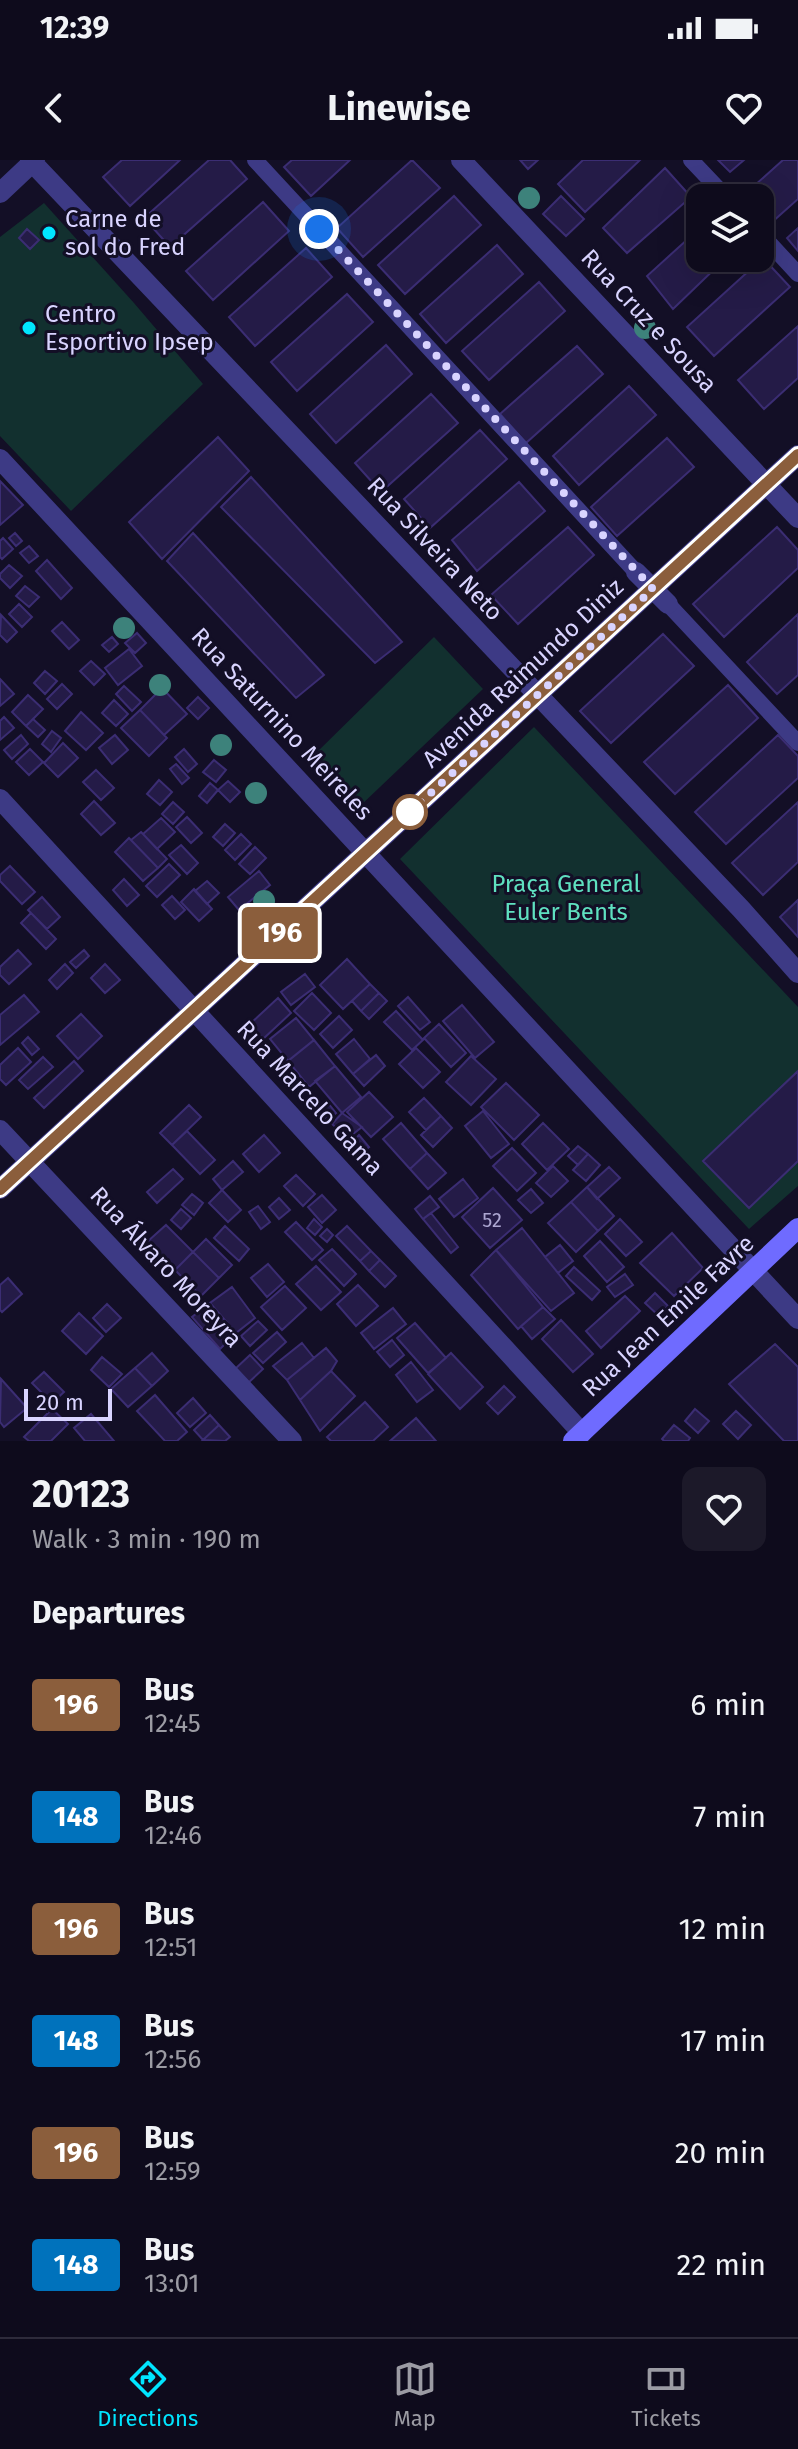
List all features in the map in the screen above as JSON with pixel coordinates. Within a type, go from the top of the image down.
[{"type":"main road","name":"Rua Jean Emile Favre","points":[[577,1437],[798,1228]]},
{"type":"street","name":"Rua Cruz e Sousa","points":[[461,160],[798,518]]},
{"type":"street","points":[[0,193],[32,161]]},
{"type":"street","name":"Rua Silveira Neto","points":[[32,161],[741,909],[798,973]]},
{"type":"street","name":"Avenida Raimundo Diniz","points":[[0,1189],[538,696],[660,596],[798,455]]},
{"type":"street","name":"Rua Saturnino Meireles","points":[[0,459],[798,1319]]},
{"type":"street","points":[[636,572],[660,596]]},
{"type":"street","name":"Rua Marcelo Gama","points":[[0,799],[577,1437]]},
{"type":"street","name":"Rua Álvaro Moreyra","points":[[0,1130],[292,1441]]},
{"type":"lane","points":[[255,160],[636,572]]},
{"type":"lane","points":[[691,160],[714,184]]},
{"type":"lane","points":[[774,248],[798,274]]},
{"type":"lane","points":[[660,596],[798,743]]},
{"type":"green space","points":[[44,203],[203,384],[71,511],[0,436],[0,237]]},
{"type":"green space","points":[[434,637],[483,689],[359,807],[314,755]]},
{"type":"green space","name":"Praça General Euler Bents","points":[[534,727],[798,1007],[798,1186],[749,1229],[400,859]]},
{"type":"building","points":[[122,160],[180,160],[130,206],[103,177]]},
{"type":"building","points":[[209,160],[230,160],[247,179],[170,247],[144,218]]},
{"type":"building","points":[[292,160],[350,160],[311,196],[284,167]]},
{"type":"building","points":[[412,160],[440,188],[363,257],[337,228]]},
{"type":"building","points":[[520,160],[538,160],[528,169]]},
{"type":"building","points":[[583,160],[640,160],[585,212],[558,184]]},
{"type":"building","points":[[718,160],[744,160],[730,172]]},
{"type":"building","points":[[783,160],[798,160],[798,199],[774,220],[774,184],[756,184]]},
{"type":"building","points":[[665,168],[686,191],[686,201],[627,253],[603,228]]},
{"type":"building","points":[[454,196],[481,225],[405,294],[378,265]]},
{"type":"building","points":[[561,196],[584,219],[566,236],[543,214]]},
{"type":"building","points":[[263,202],[289,231],[213,300],[186,271]]},
{"type":"building","points":[[798,228],[798,251],[787,238]]},
{"type":"building","points":[[27,229],[39,240],[30,249],[19,238]]},
{"type":"building","points":[[686,241],[686,272],[711,272],[673,309],[647,276]]},
{"type":"building","points":[[497,245],[523,274],[446,343],[420,314]]},
{"type":"building","points":[[306,248],[332,277],[255,346],[229,317]]},
{"type":"building","points":[[774,270],[790,287],[714,356],[687,327],[748,272]]},
{"type":"building","points":[[539,282],[565,311],[489,380],[462,351]]},
{"type":"building","points":[[347,294],[373,322],[297,391],[271,362]]},
{"type":"building","points":[[798,326],[798,378],[764,409],[738,380]]},
{"type":"building","points":[[386,345],[412,374],[336,443],[310,414]]},
{"type":"building","points":[[577,346],[603,374],[526,443],[500,414]]},
{"type":"building","points":[[629,386],[656,415],[579,485],[553,456]]},
{"type":"building","points":[[431,394],[458,423],[381,492],[355,463]]},
{"type":"building","points":[[480,430],[507,459],[430,528],[404,499]]},
{"type":"building","points":[[218,437],[249,471],[162,559],[129,522]]},
{"type":"building","points":[[667,438],[694,467],[617,536],[591,507]]},
{"type":"building","points":[[251,477],[402,642],[375,663],[221,507]]},
{"type":"building","points":[[0,481],[23,505],[0,525]]},
{"type":"building","points":[[519,482],[545,511],[477,571],[452,540]]},
{"type":"building","points":[[568,527],[594,555],[518,624],[491,595]]},
{"type":"building","points":[[777,527],[798,550],[798,568],[724,637],[693,604]]},
{"type":"building","points":[[15,533],[22,541],[16,546],[9,538]]},
{"type":"building","points":[[193,533],[324,675],[296,698],[167,561]]},
{"type":"building","points":[[3,538],[13,549],[2,559],[0,541]]},
{"type":"building","points":[[29,546],[38,556],[29,563],[20,553]]},
{"type":"building","points":[[47,560],[72,588],[61,599],[36,571]]},
{"type":"building","points":[[9,565],[22,576],[10,588],[0,578]]},
{"type":"building","points":[[25,586],[39,597],[29,607],[16,596]]},
{"type":"building","points":[[19,604],[32,617],[22,627],[9,614]]},
{"type":"building","points":[[798,614],[798,675],[777,694],[747,662]]},
{"type":"building","points":[[1,615],[17,632],[7,642],[0,635]]},
{"type":"building","points":[[62,622],[79,640],[69,649],[52,631]]},
{"type":"building","points":[[137,633],[146,643],[135,653],[125,643]]},
{"type":"building","points":[[663,634],[694,666],[611,743],[580,711]]},
{"type":"building","points":[[112,637],[118,644],[109,652],[102,645]]},
{"type":"building","points":[[129,649],[142,666],[118,685],[105,668]]},
{"type":"building","points":[[91,661],[105,674],[94,685],[80,671]]},
{"type":"building","points":[[45,671],[57,681],[45,694],[34,683]]},
{"type":"building","points":[[0,679],[14,694],[0,706]]},
{"type":"building","points":[[62,684],[72,694],[57,709],[47,699]]},
{"type":"building","points":[[728,685],[758,718],[675,794],[644,762]]},
{"type":"building","points":[[124,686],[141,702],[132,711],[116,694]]},
{"type":"building","points":[[162,688],[187,714],[164,735],[140,710]]},
{"type":"building","points":[[28,695],[43,709],[26,726],[12,712]]},
{"type":"building","points":[[198,697],[209,708],[198,719],[187,708]]},
{"type":"building","points":[[114,700],[128,714],[116,726],[102,713]]},
{"type":"building","points":[[140,710],[167,738],[149,756],[121,728]]},
{"type":"building","points":[[81,712],[103,733],[86,750],[65,731]]},
{"type":"building","points":[[4,717],[14,728],[0,740],[0,721]]},
{"type":"building","points":[[33,719],[45,730],[38,737],[26,726]]},
{"type":"building","points":[[52,731],[61,738],[51,752],[42,744]]},
{"type":"building","points":[[21,735],[28,744],[12,759],[4,750]]},
{"type":"building","points":[[115,735],[128,750],[112,764],[99,748]]},
{"type":"building","points":[[778,735],[798,756],[798,778],[726,844],[695,812]]},
{"type":"building","points":[[63,743],[78,758],[58,777],[44,763]]},
{"type":"building","points":[[30,749],[43,762],[29,775],[16,762]]},
{"type":"building","points":[[184,749],[197,764],[188,772],[175,757]]},
{"type":"building","points":[[214,760],[226,770],[216,782],[203,772]]},
{"type":"building","points":[[176,764],[189,778],[182,784],[170,769]]},
{"type":"building","points":[[96,770],[114,788],[101,800],[83,782]]},
{"type":"building","points":[[159,780],[172,792],[160,805],[147,794]]},
{"type":"building","points":[[228,781],[240,792],[230,802],[218,790]]},
{"type":"building","points":[[210,783],[218,790],[207,803],[199,796]]},
{"type":"building","points":[[94,801],[115,823],[101,835],[81,814]]},
{"type":"building","points":[[173,802],[184,812],[173,824],[162,814]]},
{"type":"building","points":[[798,802],[798,862],[763,895],[732,863]]},
{"type":"building","points":[[187,817],[202,833],[191,843],[176,827]]},
{"type":"building","points":[[161,818],[175,832],[157,849],[143,834]]},
{"type":"building","points":[[225,824],[235,833],[223,846],[213,837]]},
{"type":"building","points":[[141,832],[167,859],[158,868],[131,840]]},
{"type":"building","points":[[241,834],[251,844],[235,860],[225,850]]},
{"type":"building","points":[[129,838],[158,868],[143,881],[115,852]]},
{"type":"building","points":[[181,845],[198,863],[187,874],[169,855]]},
{"type":"building","points":[[255,847],[266,858],[250,874],[239,864]]},
{"type":"building","points":[[169,864],[180,875],[157,897],[146,886]]},
{"type":"building","points":[[10,866],[35,892],[22,904],[0,881],[0,875]]},
{"type":"building","points":[[259,871],[270,885],[239,910],[228,897]]},
{"type":"building","points":[[124,879],[139,895],[127,906],[113,890]]},
{"type":"building","points":[[207,881],[219,893],[207,904],[195,891]]},
{"type":"building","points":[[194,889],[212,909],[199,921],[181,902]]},
{"type":"building","points":[[172,896],[185,910],[175,919],[162,905]]},
{"type":"building","points":[[42,897],[60,917],[47,929],[28,910]]},
{"type":"building","points":[[798,900],[798,937],[780,917]]},
{"type":"building","points":[[31,913],[56,939],[46,949],[21,923]]},
{"type":"building","points":[[18,950],[31,964],[9,984],[0,975],[0,967]]},
{"type":"building","points":[[84,950],[89,956],[76,968],[70,962]]},
{"type":"building","points":[[347,959],[370,984],[343,1009],[320,985]]},
{"type":"building","points":[[65,964],[73,973],[57,989],[49,980]]},
{"type":"building","points":[[105,964],[120,980],[105,993],[91,978]]},
{"type":"building","points":[[305,974],[315,987],[291,1005],[281,992]]},
{"type":"building","points":[[370,984],[379,993],[361,1011],[352,1001]]},
{"type":"building","points":[[312,993],[331,1013],[314,1030],[294,1011]]},
{"type":"building","points":[[379,993],[387,1001],[369,1019],[361,1011]]},
{"type":"building","points":[[24,995],[39,1012],[0,1045],[0,1015]]},
{"type":"building","points":[[408,997],[430,1022],[420,1030],[398,1006]]},
{"type":"building","points":[[278,998],[291,1013],[263,1039],[250,1024]]},
{"type":"building","points":[[462,1005],[494,1042],[475,1058],[443,1021]]},
{"type":"building","points":[[396,1011],[423,1040],[412,1050],[384,1022]]},
{"type":"building","points":[[81,1014],[102,1036],[78,1059],[57,1036]]},
{"type":"building","points":[[339,1016],[352,1030],[333,1048],[320,1034]]},
{"type":"building","points":[[296,1018],[314,1040],[288,1061],[270,1039]]},
{"type":"building","points":[[439,1024],[466,1053],[451,1067],[424,1038]]},
{"type":"building","points":[[28,1037],[39,1049],[32,1055],[22,1043]]},
{"type":"building","points":[[354,1039],[370,1059],[353,1074],[336,1054]]},
{"type":"building","points":[[314,1040],[335,1066],[309,1087],[288,1061]]},
{"type":"building","points":[[18,1048],[31,1062],[6,1085],[0,1079],[0,1065]]},
{"type":"building","points":[[416,1048],[440,1072],[423,1088],[399,1064]]},
{"type":"building","points":[[376,1055],[385,1066],[364,1086],[353,1074]]},
{"type":"building","points":[[471,1056],[496,1079],[471,1105],[446,1082]]},
{"type":"building","points":[[43,1057],[53,1067],[28,1089],[19,1080]]},
{"type":"building","points":[[74,1061],[83,1071],[44,1108],[34,1098]]},
{"type":"building","points":[[335,1066],[361,1097],[342,1113],[315,1081]]},
{"type":"building","points":[[798,1071],[798,1161],[749,1208],[703,1161]]},
{"type":"building","points":[[506,1083],[539,1115],[514,1140],[481,1107]]},
{"type":"building","points":[[369,1092],[393,1117],[371,1137],[347,1112]]},
{"type":"building","points":[[424,1098],[441,1116],[426,1130],[409,1112]]},
{"type":"building","points":[[328,1103],[336,1113],[327,1120],[320,1110]]},
{"type":"building","points":[[189,1105],[201,1117],[172,1145],[160,1133]]},
{"type":"building","points":[[483,1111],[509,1144],[491,1158],[465,1126]]},
{"type":"building","points":[[342,1113],[362,1127],[348,1138],[332,1124]]},
{"type":"building","points":[[441,1116],[452,1128],[433,1147],[421,1135]]},
{"type":"building","points":[[401,1123],[427,1153],[410,1169],[383,1139]]},
{"type":"building","points":[[543,1123],[569,1149],[547,1170],[522,1144]]},
{"type":"building","points":[[187,1131],[215,1160],[200,1174],[172,1145]]},
{"type":"building","points":[[264,1135],[280,1153],[259,1172],[243,1154]]},
{"type":"building","points":[[359,1135],[369,1147],[359,1155],[350,1144]]},
{"type":"building","points":[[578,1146],[588,1154],[578,1165],[568,1156]]},
{"type":"building","points":[[512,1148],[536,1173],[517,1191],[493,1166]]},
{"type":"building","points":[[427,1153],[446,1173],[428,1189],[410,1169]]},
{"type":"building","points":[[588,1154],[600,1165],[586,1181],[573,1170]]},
{"type":"building","points":[[233,1161],[243,1172],[222,1190],[213,1179]]},
{"type":"building","points":[[553,1166],[568,1181],[551,1197],[536,1183]]},
{"type":"building","points":[[609,1167],[620,1178],[597,1199],[587,1187]]},
{"type":"building","points":[[173,1169],[183,1179],[157,1203],[147,1192]]},
{"type":"building","points":[[296,1175],[315,1194],[303,1206],[284,1186]]},
{"type":"building","points":[[463,1179],[478,1198],[454,1217],[439,1199]]},
{"type":"building","points":[[587,1187],[614,1216],[598,1231],[571,1202]]},
{"type":"building","points":[[493,1188],[522,1220],[490,1248],[462,1217]]},
{"type":"building","points":[[531,1189],[543,1203],[531,1213],[518,1200]]},
{"type":"building","points":[[222,1190],[241,1210],[228,1222],[209,1203]]},
{"type":"building","points":[[192,1194],[203,1203],[194,1215],[182,1205]]},
{"type":"building","points":[[322,1195],[336,1210],[322,1223],[308,1207]]},
{"type":"building","points":[[430,1196],[439,1207],[423,1219],[415,1209]]},
{"type":"building","points":[[279,1198],[290,1210],[279,1219],[269,1207]]},
{"type":"building","points":[[571,1202],[598,1231],[576,1252],[548,1223]]},
{"type":"building","points":[[258,1206],[270,1222],[261,1229],[249,1212]]},
{"type":"building","points":[[181,1209],[191,1218],[181,1229],[171,1220]]},
{"type":"building","points":[[431,1213],[458,1247],[451,1253],[423,1219]]},
{"type":"building","points":[[314,1219],[322,1227],[315,1235],[307,1228]]},
{"type":"building","points":[[620,1219],[642,1242],[626,1256],[605,1234]]},
{"type":"building","points":[[296,1222],[323,1250],[312,1260],[285,1232]]},
{"type":"building","points":[[166,1225],[193,1252],[175,1270],[147,1242]]},
{"type":"building","points":[[225,1226],[249,1249],[239,1261],[214,1238]]},
{"type":"building","points":[[347,1226],[371,1251],[360,1261],[336,1236]]},
{"type":"building","points":[[522,1228],[574,1293],[551,1311],[496,1250]]},
{"type":"building","points":[[327,1229],[333,1235],[327,1242],[320,1236]]},
{"type":"building","points":[[672,1233],[703,1268],[674,1296],[640,1263]]},
{"type":"building","points":[[206,1239],[232,1265],[219,1278],[193,1252]]},
{"type":"building","points":[[600,1241],[624,1267],[607,1282],[584,1256]]},
{"type":"building","points":[[560,1245],[573,1261],[558,1273],[545,1257]]},
{"type":"building","points":[[332,1249],[356,1274],[344,1286],[319,1260]]},
{"type":"building","points":[[496,1250],[543,1307],[518,1329],[471,1275]]},
{"type":"building","points":[[371,1251],[380,1260],[369,1271],[360,1261]]},
{"type":"building","points":[[193,1252],[219,1278],[201,1296],[175,1270]]},
{"type":"building","points":[[380,1260],[396,1276],[385,1287],[369,1271]]},
{"type":"building","points":[[268,1264],[284,1282],[267,1297],[251,1278]]},
{"type":"building","points":[[316,1266],[341,1292],[321,1310],[296,1284]]},
{"type":"building","points":[[574,1267],[600,1291],[592,1300],[566,1276]]},
{"type":"building","points":[[625,1274],[633,1285],[615,1297],[607,1287]]},
{"type":"building","points":[[8,1278],[22,1294],[2,1312],[0,1285]]},
{"type":"building","points":[[358,1285],[378,1306],[356,1326],[337,1304]]},
{"type":"building","points":[[285,1286],[306,1308],[282,1330],[261,1307]]},
{"type":"building","points":[[232,1287],[255,1318],[236,1333],[210,1303]]},
{"type":"building","points":[[655,1293],[668,1306],[659,1316],[645,1303]]},
{"type":"building","points":[[625,1296],[640,1311],[601,1348],[586,1331]]},
{"type":"building","points":[[210,1303],[236,1333],[220,1349],[192,1317]]},
{"type":"building","points":[[107,1304],[121,1318],[106,1332],[93,1318]]},
{"type":"building","points":[[543,1307],[555,1319],[532,1339],[521,1326]]},
{"type":"building","points":[[393,1308],[406,1324],[374,1349],[361,1333]]},
{"type":"building","points":[[79,1313],[103,1336],[86,1354],[62,1331]]},
{"type":"building","points":[[561,1320],[593,1354],[573,1372],[542,1339]]},
{"type":"building","points":[[258,1321],[267,1330],[250,1346],[241,1336]]},
{"type":"building","points":[[415,1323],[446,1358],[428,1373],[397,1338]]},
{"type":"building","points":[[277,1332],[286,1342],[263,1363],[253,1353]]},
{"type":"building","points":[[392,1340],[404,1355],[390,1367],[377,1352]]},
{"type":"building","points":[[302,1343],[314,1358],[287,1380],[273,1366]]},
{"type":"building","points":[[775,1344],[798,1367],[798,1441],[784,1441],[729,1384]]},
{"type":"building","points":[[326,1348],[337,1361],[331,1371],[300,1400],[287,1380]]},
{"type":"building","points":[[152,1353],[168,1371],[152,1386],[135,1368]]},
{"type":"building","points":[[451,1353],[483,1387],[460,1409],[428,1374]]},
{"type":"building","points":[[250,1355],[263,1369],[248,1383],[235,1369]]},
{"type":"building","points":[[102,1357],[122,1374],[109,1387],[91,1370]]},
{"type":"building","points":[[411,1362],[433,1390],[417,1402],[396,1375]]},
{"type":"building","points":[[135,1368],[152,1386],[128,1407],[111,1389]]},
{"type":"building","points":[[331,1371],[355,1396],[320,1431],[300,1400]]},
{"type":"building","points":[[44,1372],[64,1392],[52,1403],[32,1383]]},
{"type":"building","points":[[1,1379],[27,1408],[4,1427],[0,1422]]},
{"type":"building","points":[[504,1386],[515,1397],[498,1414],[487,1403]]},
{"type":"building","points":[[155,1395],[187,1432],[177,1441],[165,1441],[137,1411]]},
{"type":"building","points":[[193,1398],[206,1413],[190,1427],[177,1413]]},
{"type":"building","points":[[365,1402],[388,1427],[373,1441],[331,1441],[327,1437]]},
{"type":"building","points":[[52,1409],[68,1424],[51,1441],[29,1441],[24,1437]]},
{"type":"building","points":[[695,1409],[709,1421],[698,1433],[685,1421]]},
{"type":"building","points":[[736,1411],[751,1425],[738,1439],[723,1424]]},
{"type":"building","points":[[91,1414],[114,1441],[85,1441],[74,1428]]},
{"type":"building","points":[[210,1415],[219,1425],[203,1440],[194,1430]]},
{"type":"building","points":[[416,1418],[436,1441],[390,1441]]},
{"type":"building","points":[[219,1425],[230,1437],[225,1441],[203,1440]]},
{"type":"building","points":[[674,1425],[690,1438],[688,1441],[662,1439]]},
{"type":"bus line","name":"196","points":[[0,1189],[798,455]]},
{"type":"place","name":"Carne de sol do Fred","points":[[49,233]]},
{"type":"place","name":"Centro Esportivo Ipsep","points":[[29,328]]},
{"type":"route","points":[[319,229],[653,589],[410,812]]}]
